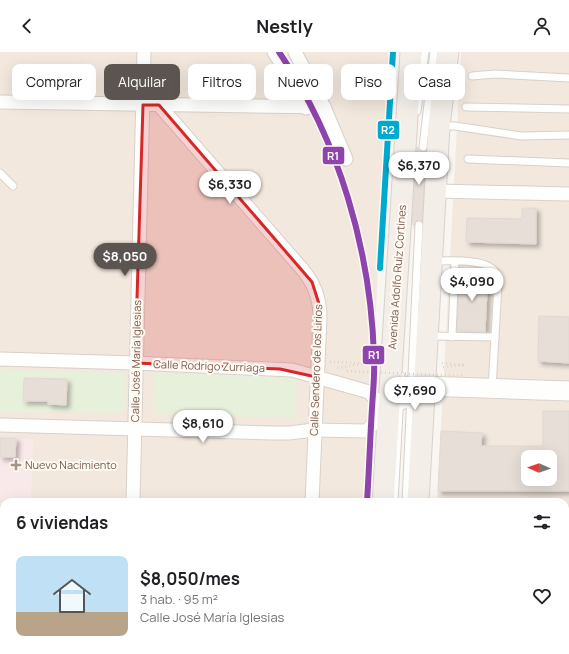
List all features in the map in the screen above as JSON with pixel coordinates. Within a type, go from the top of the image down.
[{"type":"main road","name":"Avenida Adolfo Ruíz Cortines","points":[[384,498],[402,399],[411,52]]},
{"type":"main road","name":"Avenida Adolfo Ruíz Cortines","points":[[417,498],[402,399],[426,362],[439,126],[448,52]]},
{"type":"street","name":"Calle José María Iglesias","points":[[133,498],[135,363],[144,52]]},
{"type":"street","points":[[274,52],[291,79],[306,108]]},
{"type":"street","points":[[295,52],[324,107],[346,159]]},
{"type":"street","points":[[0,102],[306,108],[324,107]]},
{"type":"street","name":"Calle Sendero de los Lirios","points":[[159,105],[312,282],[318,295],[320,307],[312,498]]},
{"type":"street","points":[[436,191],[569,194]]},
{"type":"street","name":"Calle Rodrigo Zurriaga","points":[[0,359],[292,370],[369,392],[402,399]]},
{"type":"street","points":[[0,425],[272,433],[289,433],[314,430],[367,431],[402,399],[492,388],[569,390]]},
{"type":"lane","points":[[416,123],[425,52]]},
{"type":"lane","points":[[423,147],[434,52]]},
{"type":"lane","points":[[472,76],[495,74],[569,78]]},
{"type":"lane","points":[[466,107],[569,108]]},
{"type":"lane","points":[[439,126],[455,126],[521,136],[569,136]]},
{"type":"lane","points":[[412,146],[413,138]]},
{"type":"lane","points":[[468,159],[569,163]]},
{"type":"lane","points":[[0,173],[13,186]]},
{"type":"lane","points":[[394,498],[402,399],[419,225]]},
{"type":"lane","points":[[431,261],[485,264],[496,272],[498,285],[492,388]]},
{"type":"lane","points":[[452,337],[456,262]]},
{"type":"lane","points":[[427,336],[495,337]]},
{"type":"lane","points":[[402,370],[406,498]]},
{"type":"path","points":[[318,362],[368,363],[333,370],[465,376],[436,368],[465,365],[426,362]]},
{"type":"highlighted area","points":[[143,105],[159,105],[312,282],[320,307],[316,377],[280,369],[135,363]]},
{"type":"shaded area","points":[[0,52],[394,52],[393,64],[341,64],[341,100],[390,100],[381,209],[366,498],[0,498]]},
{"type":"shaded area","points":[[461,52],[569,52],[569,498],[437,498],[458,100],[465,100],[465,64],[460,64]]},
{"type":"shaded area","name":"Nuevo Nacimiento","points":[[0,438],[33,439],[31,498],[0,498]]},
{"type":"green space","points":[[0,370],[126,373],[124,413],[0,411]]},
{"type":"green space","points":[[154,373],[297,377],[294,418],[153,414]]},
{"type":"building","points":[[417,147],[420,151],[426,151],[422,221],[417,220],[414,225],[412,224]]},
{"type":"building","points":[[522,208],[536,208],[536,244],[466,242],[467,218],[522,219]]},
{"type":"building","points":[[460,272],[488,273],[485,332],[457,331]]},
{"type":"building","points":[[539,316],[569,317],[569,363],[538,361]]},
{"type":"building","points":[[24,378],[67,379],[66,405],[48,404],[48,401],[23,401]]},
{"type":"building","points":[[543,411],[569,411],[569,491],[438,491],[441,431],[482,433],[481,446],[543,446]]},
{"type":"building","points":[[0,438],[16,438],[15,457],[0,457]]},
{"type":"transit line","name":"R1","points":[[279,52],[300,86],[319,122],[335,159],[348,198],[366,277],[372,317],[374,363],[367,498]]},
{"type":"transit line","name":"R2","points":[[380,268],[393,52]]},
{"type":"place","name":"Nuevo Nacimiento","points":[[16,465]]}]
